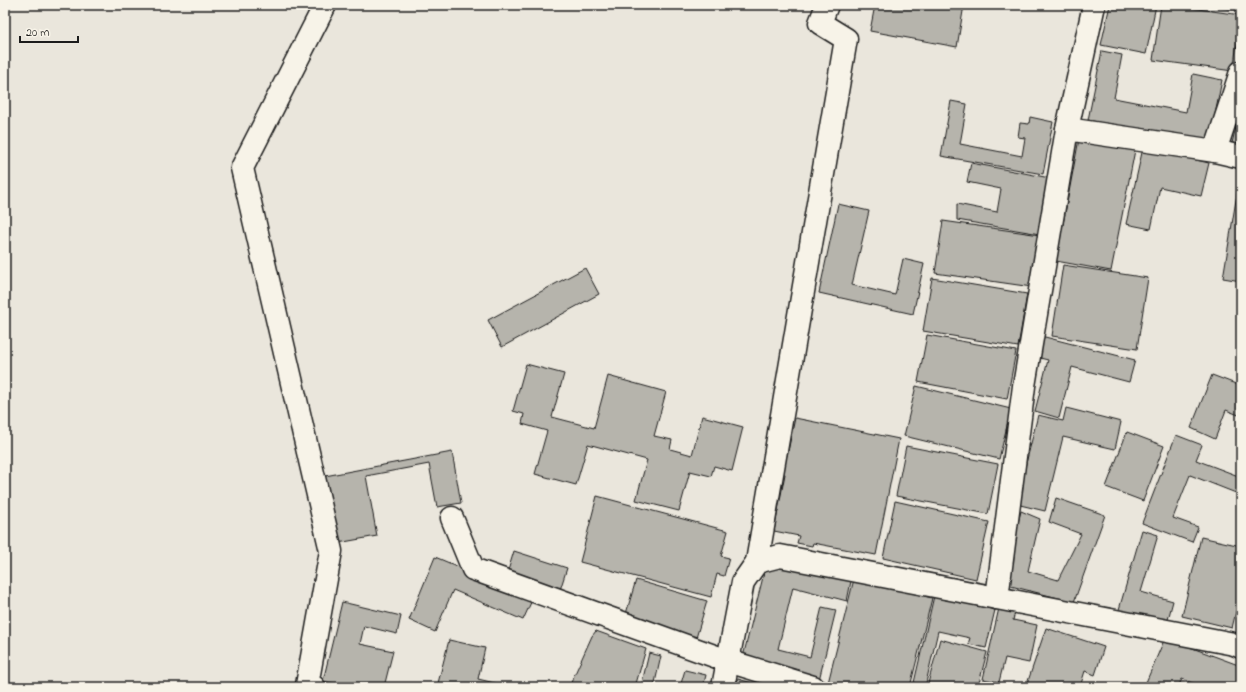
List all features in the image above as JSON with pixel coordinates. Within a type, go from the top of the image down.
[{"type":"street","points":[[314,687],[307,685],[331,551],[242,168],[325,5]]},
{"type":"street","points":[[723,687],[743,582],[757,562],[846,39],[820,23],[827,5]]},
{"type":"street","points":[[997,598],[1024,386],[1067,129],[1094,5]]},
{"type":"street","points":[[1215,151],[1241,72]]},
{"type":"street","points":[[1067,129],[1215,151],[1241,157]]},
{"type":"street","points":[[452,518],[473,569],[728,661],[814,687]]},
{"type":"street","points":[[757,562],[780,556],[1234,644],[1241,647]]},
{"type":"building","points":[[875,5],[964,5],[957,47],[870,31]]},
{"type":"building","points":[[1110,5],[1156,5],[1146,54],[1101,45]]},
{"type":"building","points":[[1161,5],[1241,15],[1233,71],[1153,60]]},
{"type":"building","points":[[1200,5],[1239,5],[1238,10]]},
{"type":"building","points":[[1102,51],[1122,55],[1114,98],[1186,112],[1193,74],[1222,80],[1209,144],[1088,120]]},
{"type":"building","points":[[951,101],[967,104],[960,144],[1022,156],[1025,138],[1018,137],[1020,123],[1029,124],[1030,117],[1053,122],[1043,174],[941,156]]},
{"type":"building","points":[[1241,107],[1241,145],[1232,143]]},
{"type":"building","points":[[1079,139],[1135,150],[1111,271],[1056,261]]},
{"type":"building","points":[[1143,148],[1209,163],[1201,196],[1160,187],[1151,229],[1126,224]]},
{"type":"building","points":[[971,163],[1050,178],[1040,234],[957,220],[957,204],[997,212],[1001,189],[967,182]]},
{"type":"building","points":[[1241,176],[1241,281],[1223,278]]},
{"type":"building","points":[[838,204],[869,211],[852,285],[895,295],[903,259],[924,264],[913,314],[819,293]]},
{"type":"building","points":[[943,221],[1040,235],[1032,287],[935,273]]},
{"type":"building","points":[[1063,265],[1148,278],[1137,349],[1052,336]]},
{"type":"building","points":[[585,268],[599,294],[502,347],[488,320]]},
{"type":"building","points":[[932,278],[1027,294],[1018,347],[923,331]]},
{"type":"building","points":[[927,335],[1016,351],[1007,399],[918,382]]},
{"type":"building","points":[[1041,336],[1135,360],[1129,382],[1072,367],[1059,418],[1035,411],[1048,360],[1036,357]]},
{"type":"building","points":[[526,364],[564,374],[552,417],[594,428],[608,376],[666,392],[654,436],[672,440],[670,449],[692,455],[702,416],[743,427],[732,471],[714,466],[711,476],[690,471],[679,511],[636,500],[647,460],[588,444],[576,485],[535,474],[547,431],[522,424],[524,414],[513,411]]},
{"type":"building","points":[[1212,375],[1241,386],[1241,416],[1226,410],[1215,439],[1191,428]]},
{"type":"building","points":[[916,386],[1011,409],[999,459],[904,436]]},
{"type":"building","points":[[1066,408],[1121,422],[1115,449],[1063,437],[1045,511],[1016,504],[1038,415],[1063,421]]},
{"type":"building","points":[[795,418],[899,439],[876,555],[813,543],[812,546],[797,543],[799,536],[774,531],[785,474],[772,472],[776,454],[787,456]]},
{"type":"building","points":[[1127,432],[1164,446],[1143,501],[1106,487]]},
{"type":"building","points":[[1176,435],[1202,445],[1196,460],[1241,477],[1241,495],[1190,475],[1173,518],[1198,527],[1192,542],[1142,523]]},
{"type":"building","points":[[906,446],[998,464],[988,514],[896,496]]},
{"type":"building","points":[[452,452],[461,503],[437,507],[429,464],[366,476],[377,536],[338,543],[325,476]]},
{"type":"building","points":[[597,496],[728,531],[721,556],[729,558],[724,576],[717,574],[711,597],[580,562]]},
{"type":"building","points":[[1056,498],[1105,515],[1074,602],[1003,584],[1021,511],[1040,519],[1028,571],[1058,580],[1081,534],[1049,522]]},
{"type":"building","points":[[895,501],[989,522],[976,579],[883,558]]},
{"type":"building","points":[[1142,530],[1158,535],[1141,592],[1173,601],[1166,627],[1118,613]]},
{"type":"building","points":[[1201,537],[1241,546],[1241,591],[1232,628],[1182,616]]},
{"type":"building","points":[[514,551],[567,568],[560,590],[507,574]]},
{"type":"building","points":[[435,557],[533,598],[523,620],[453,590],[435,632],[409,620]]},
{"type":"building","points":[[767,561],[851,581],[847,601],[793,587],[778,649],[810,657],[822,607],[836,610],[819,680],[742,661]]},
{"type":"building","points":[[854,579],[932,598],[910,687],[827,687]]},
{"type":"building","points":[[636,580],[707,601],[696,638],[625,617]]},
{"type":"building","points":[[934,596],[995,610],[986,648],[968,644],[970,638],[938,631],[925,687],[913,687]]},
{"type":"building","points":[[342,602],[401,616],[397,634],[364,626],[360,644],[393,651],[384,687],[349,687],[323,681]]},
{"type":"building","points":[[999,608],[1015,612],[1013,620],[1037,625],[1029,663],[1005,658],[999,682],[983,679]]},
{"type":"building","points":[[1046,628],[1104,647],[1095,675],[1085,671],[1080,687],[1026,687]]},
{"type":"building","points":[[596,631],[646,649],[635,687],[569,687],[592,636]]},
{"type":"building","points":[[1165,638],[1241,666],[1241,687],[1203,687],[1182,679],[1178,687],[1144,687]]},
{"type":"building","points":[[940,639],[987,652],[978,687],[927,687]]},
{"type":"building","points":[[449,640],[485,648],[478,679],[503,685],[502,687],[437,687]]},
{"type":"building","points":[[649,653],[661,656],[654,687],[641,687]]},
{"type":"building","points":[[685,670],[706,675],[703,687],[680,687]]},
{"type":"building","points":[[738,679],[766,687],[735,687]]}]
